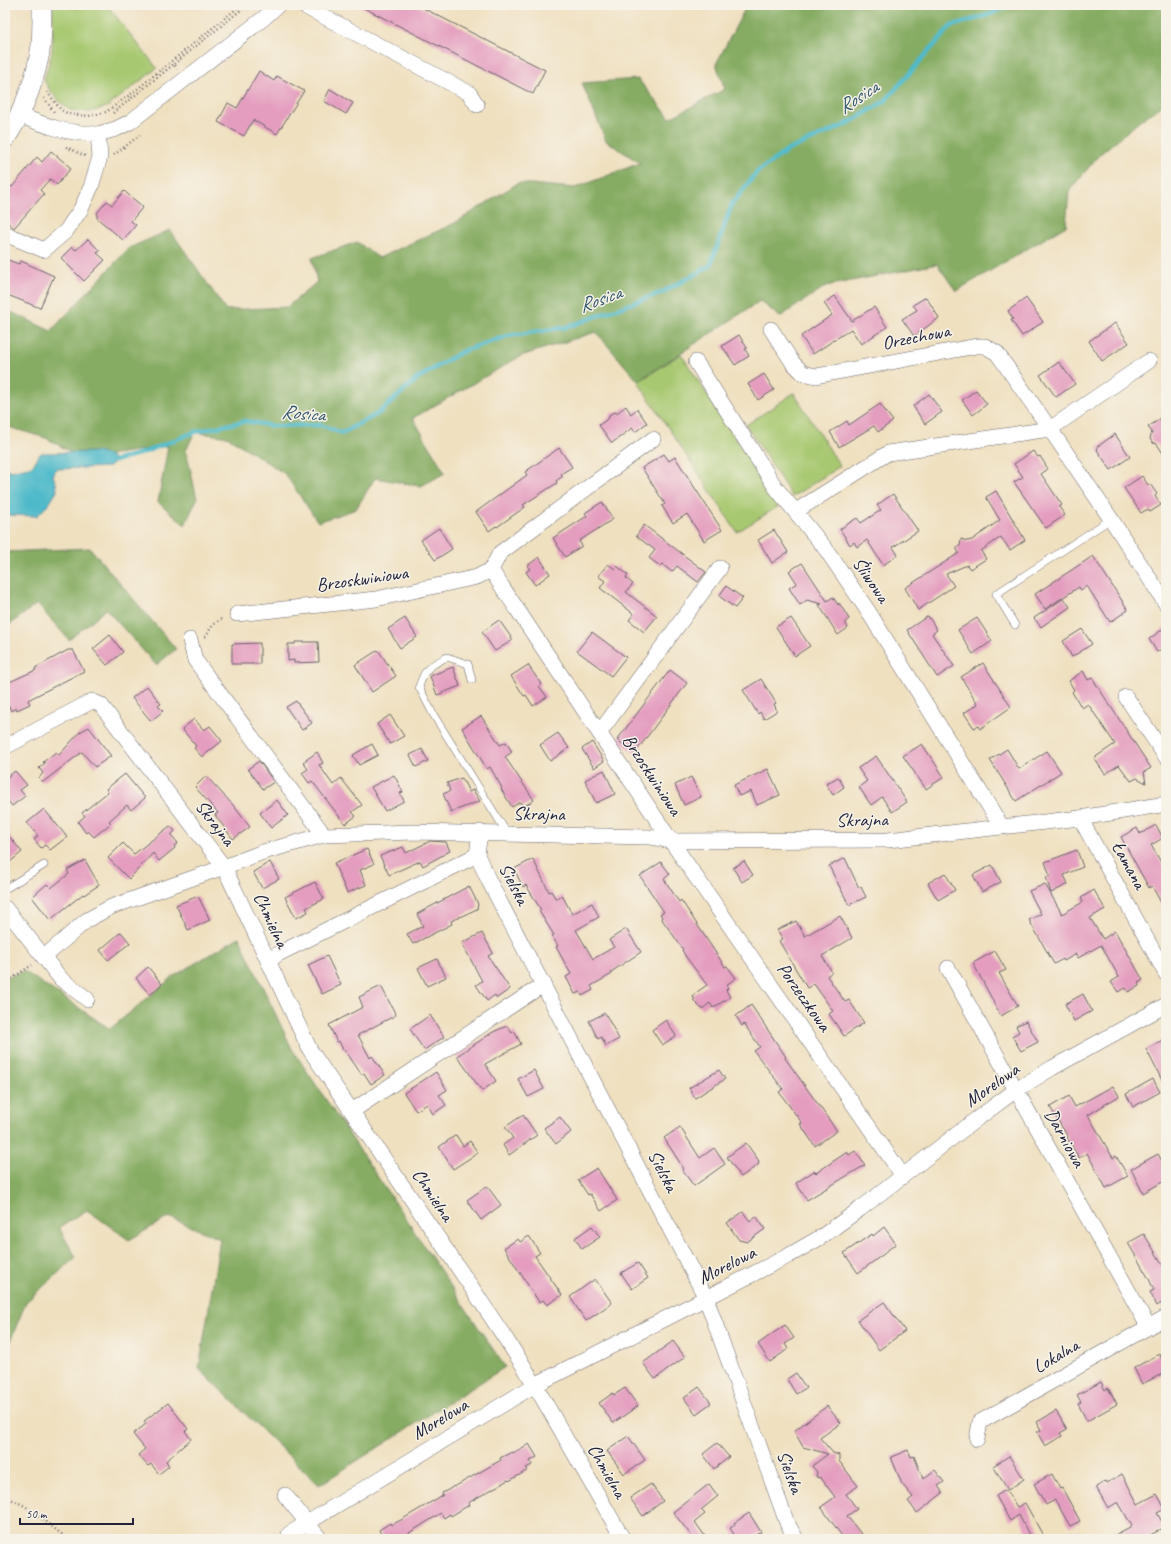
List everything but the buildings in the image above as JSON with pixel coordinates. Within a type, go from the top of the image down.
[{"type":"street","points":[[5,139],[19,115],[32,80],[41,45],[42,5]]},
{"type":"street","points":[[19,115],[48,127],[69,132],[98,134],[116,129],[130,122],[264,18],[278,5]]},
{"type":"street","points":[[302,5],[469,92],[477,105]]},
{"type":"street","points":[[5,234],[44,250],[66,231],[81,209],[97,171],[100,158],[98,134]]},
{"type":"street","name":"Orzechowa","points":[[771,329],[793,363],[803,373],[816,376],[977,346],[985,346],[997,352],[1164,598]]},
{"type":"street","points":[[796,511],[888,453],[1050,429],[1149,361]]},
{"type":"street","name":"Śliwowa","points":[[696,362],[776,488],[825,548],[868,611],[1002,827]]},
{"type":"street","points":[[491,570],[500,553],[653,439]]},
{"type":"street","name":"Brzoskwiniowa","points":[[600,732],[720,568]]},
{"type":"street","name":"Brzoskwiniowa","points":[[236,614],[376,600],[477,578],[491,570],[672,841]]},
{"type":"street","points":[[190,640],[195,660],[324,835]]},
{"type":"street","points":[[1126,697],[1166,757]]},
{"type":"street","name":"Skrajna","points":[[5,746],[92,701],[100,705],[224,867],[263,852],[324,835],[414,832],[480,832],[650,837],[672,841],[888,840],[1080,818],[1166,804]]},
{"type":"street","name":"Łamana","points":[[1080,818],[1166,974]]},
{"type":"street","name":"Sielska","points":[[480,832],[477,855],[489,881],[544,984],[706,1298],[787,1523],[796,1539]]},
{"type":"street","name":"Porzeczkowa","points":[[672,841],[903,1176]]},
{"type":"street","points":[[268,961],[285,950],[477,855]]},
{"type":"street","points":[[44,957],[87,920],[111,907],[224,867]]},
{"type":"street","name":"Chmielna","points":[[224,867],[310,1050],[466,1279],[535,1385],[623,1539]]},
{"type":"street","points":[[5,908],[61,979],[87,999]]},
{"type":"street","name":"Darniowa","points":[[948,968],[1148,1326]]},
{"type":"street","points":[[352,1111],[544,984]]},
{"type":"street","name":"Morelowa","points":[[289,1534],[535,1385],[788,1256],[821,1237],[1016,1090],[1052,1068],[1166,1005]]},
{"type":"street","name":"Lokalna","points":[[977,1439],[980,1422],[1166,1317]]},
{"type":"street","points":[[285,1495],[320,1539]]},
{"type":"lane","points":[[1015,625],[996,594],[1111,519]]},
{"type":"lane","points":[[472,680],[468,664],[448,657],[430,666],[423,675],[419,687],[433,714],[507,833]]},
{"type":"lane","points":[[5,889],[44,865]]},
{"type":"path","points":[[32,80],[42,84],[62,110],[70,114],[89,116],[106,112],[241,5]]},
{"type":"path","points":[[174,64],[247,5]]},
{"type":"path","points":[[195,660],[203,649],[205,635],[213,625],[221,618],[236,614]]},
{"type":"path","points":[[5,983],[44,957]]},
{"type":"path","points":[[5,1496],[25,1506],[68,1539]]},
{"type":"green space","points":[[52,5],[107,5],[157,68],[107,107],[90,112],[70,110],[64,106],[51,92],[44,80],[52,52]]},
{"type":"green space","points":[[747,5],[1166,5],[1166,103],[1141,120],[1099,155],[1069,191],[1066,226],[956,291],[937,264],[826,286],[780,317],[760,301],[638,381],[596,332],[521,356],[413,418],[445,473],[421,486],[375,478],[356,509],[318,522],[285,474],[228,437],[195,432],[186,450],[197,499],[185,525],[158,502],[168,446],[83,459],[46,438],[5,426],[5,309],[51,331],[129,248],[170,230],[226,310],[287,307],[317,282],[312,258],[357,242],[379,258],[455,223],[518,183],[575,188],[640,163],[606,141],[582,83],[638,79],[670,118],[725,89],[716,64]]},
{"type":"green space","points":[[681,354],[779,506],[737,532],[638,382]]},
{"type":"green space","points":[[794,393],[840,466],[792,497],[746,425]]},
{"type":"green space","points":[[90,548],[176,649],[156,665],[106,609],[69,640],[37,604],[5,628],[5,552]]},
{"type":"green space","points":[[239,937],[292,1049],[505,1367],[319,1485],[199,1369],[220,1239],[169,1217],[129,1240],[87,1210],[59,1228],[76,1257],[26,1302],[5,1354],[5,978],[24,971],[110,1029],[174,976]]},
{"type":"water","points":[[97,452],[111,456],[114,461],[110,467],[56,469],[53,476],[57,491],[49,504],[37,516],[5,515],[5,469],[12,471],[31,466],[41,453]]},
{"type":"waterway","name":"Rosica","points":[[114,461],[142,453],[195,432],[245,421],[273,426],[321,425],[342,433],[379,413],[418,378],[463,351],[507,336],[567,327],[663,292],[710,266],[732,204],[757,172],[788,150],[847,124],[885,101],[951,26],[988,15],[1011,5]]}]
